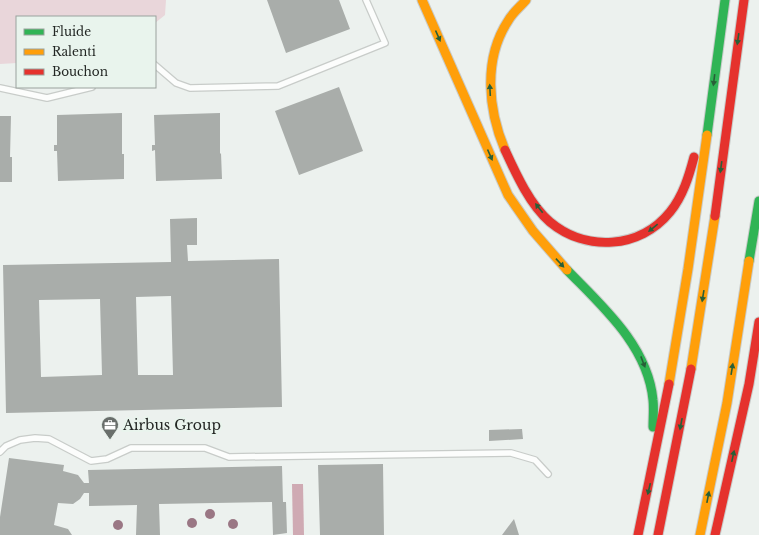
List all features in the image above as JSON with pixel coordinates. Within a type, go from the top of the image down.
[{"type":"highway","points":[[422,0],[508,195],[527,224],[550,252],[626,332],[642,359],[651,388],[655,416],[652,436],[658,451]]},
{"type":"highway","points":[[526,0],[514,10],[498,40],[490,68],[492,110],[502,143],[519,180],[539,209],[554,225],[576,238],[600,244],[623,242],[645,234],[664,219],[679,199],[688,181],[695,151],[707,138]]},
{"type":"highway","points":[[638,535],[658,451],[688,271],[725,0]]},
{"type":"highway","points":[[658,535],[687,396],[707,272],[744,0]]},
{"type":"highway","points":[[700,535],[727,403],[759,201]]},
{"type":"highway","points":[[715,535],[749,384],[759,322]]},
{"type":"lane","points":[[156,66],[176,83],[190,88],[278,86],[385,43],[366,0]]},
{"type":"lane","points":[[0,88],[48,98],[88,88]]},
{"type":"lane","points":[[0,452],[6,446],[20,440],[35,438],[49,439],[91,461],[108,459],[131,448],[205,448],[229,457],[511,453],[535,460],[548,474]]},
{"type":"shaded area","points":[[0,0],[166,0],[165,15],[156,22],[156,16],[16,16],[16,63],[0,64]]},
{"type":"shaded area","points":[[292,484],[303,484],[304,535],[293,535]]},
{"type":"building","points":[[267,0],[339,0],[350,29],[286,53]]},
{"type":"building","points":[[339,87],[363,151],[299,175],[275,111]]},
{"type":"building","points":[[122,113],[122,154],[124,154],[124,179],[58,181],[57,151],[54,151],[54,145],[57,145],[57,115]]},
{"type":"building","points":[[220,113],[220,154],[221,153],[222,179],[156,181],[155,150],[152,151],[152,145],[155,145],[154,115]]},
{"type":"building","points":[[0,116],[11,116],[10,157],[12,157],[12,182],[0,182]]},
{"type":"building","points":[[197,218],[197,245],[187,245],[188,261],[279,259],[282,407],[6,413],[3,265],[171,262],[170,219]],"holes":[[[171,296],[173,375],[138,375],[136,297]],[[100,299],[102,375],[41,377],[39,300]]]},
{"type":"building","points":[[522,429],[523,439],[489,441],[489,430]]},
{"type":"building","points":[[9,458],[64,465],[63,471],[78,475],[84,483],[89,483],[88,470],[282,466],[283,502],[286,502],[287,533],[273,535],[272,502],[159,504],[160,535],[136,535],[137,505],[89,506],[89,493],[84,493],[80,499],[73,504],[58,503],[54,525],[68,529],[72,535],[0,535],[0,517]]},
{"type":"building","points":[[383,464],[384,535],[320,535],[318,465]]},
{"type":"building","points":[[514,519],[519,535],[502,535]]},
{"type":"traffic: fast","points":[[707,135],[725,0]]},
{"type":"traffic: fast","points":[[749,261],[759,201]]},
{"type":"traffic: fast","points":[[567,270],[608,313],[633,345],[649,380],[653,400],[653,427]]},
{"type":"traffic: slow","points":[[422,0],[508,195],[533,231],[567,270]]},
{"type":"traffic: slow","points":[[505,150],[499,135],[492,102],[492,68],[500,36],[512,15],[526,0]]},
{"type":"traffic: slow","points":[[669,384],[688,269],[707,135]]},
{"type":"traffic: slow","points":[[691,369],[715,216]]},
{"type":"traffic: slow","points":[[700,535],[727,403],[749,261]]},
{"type":"traffic: jam","points":[[715,216],[744,0]]},
{"type":"traffic: jam","points":[[505,150],[524,189],[543,215],[564,232],[596,242],[612,242],[628,239],[644,233],[658,224],[670,212],[679,199],[688,179],[694,157]]},
{"type":"traffic: jam","points":[[715,535],[749,384],[759,322]]},
{"type":"traffic: jam","points":[[658,535],[691,369]]},
{"type":"traffic: jam","points":[[638,535],[669,384]]},
{"type":"place","name":"Airbus Group","points":[[110,440]]}]
